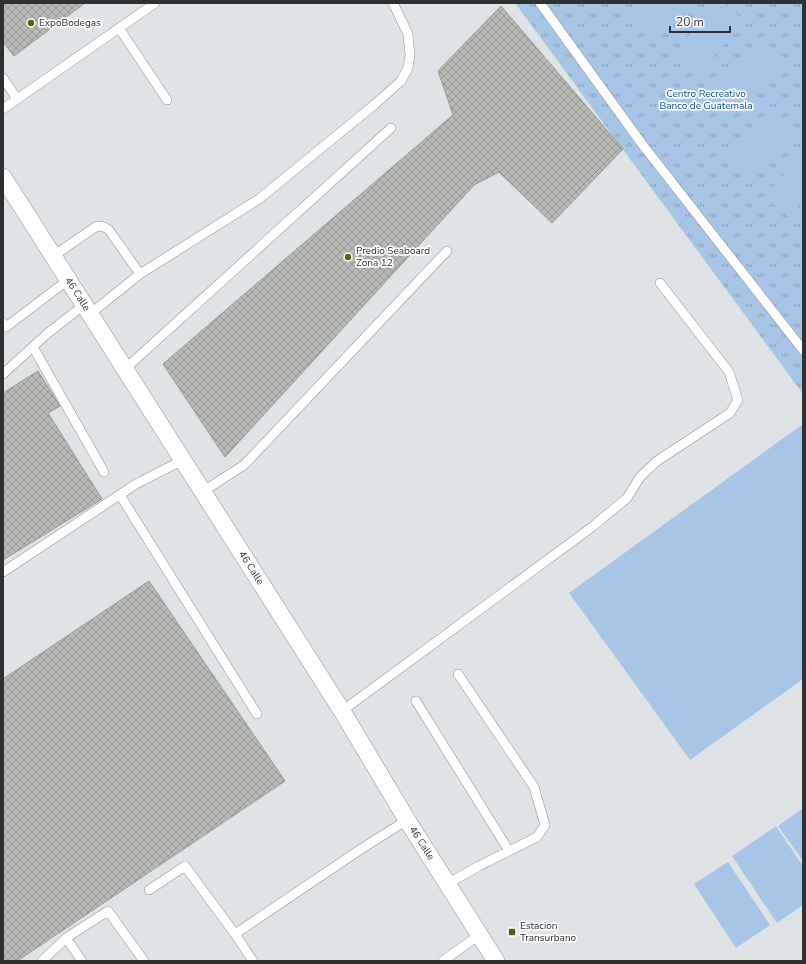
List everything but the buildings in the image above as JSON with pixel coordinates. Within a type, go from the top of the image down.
[{"type":"street","name":"46 Calle","points":[[3,177],[342,711],[407,820],[496,961]]},
{"type":"lane","points":[[3,110],[155,3]]},
{"type":"lane","points":[[3,374],[32,347],[87,309],[259,199],[374,105],[401,81],[408,68],[410,55],[408,34],[392,3]]},
{"type":"lane","points":[[540,3],[642,144],[803,350]]},
{"type":"lane","points":[[119,28],[168,100]]},
{"type":"lane","points":[[3,78],[17,99]]},
{"type":"lane","points":[[125,369],[391,128]]},
{"type":"lane","points":[[53,256],[97,226],[104,227],[109,230],[140,274]]},
{"type":"lane","points":[[202,492],[244,465],[447,251]]},
{"type":"lane","points":[[4,326],[68,280]]},
{"type":"lane","points":[[342,711],[592,527],[627,498],[640,477],[657,461],[730,413],[738,400],[729,372],[660,283]]},
{"type":"lane","points":[[32,347],[104,472]]},
{"type":"lane","points":[[3,572],[136,484],[183,460]]},
{"type":"lane","points":[[120,495],[257,714]]},
{"type":"lane","points":[[447,884],[537,837],[545,824],[534,788],[458,674]]},
{"type":"lane","points":[[416,701],[509,851]]},
{"type":"lane","points":[[235,934],[361,849],[407,820]]},
{"type":"lane","points":[[149,890],[185,866],[253,961]]},
{"type":"lane","points":[[42,961],[66,938],[108,911],[144,961]]},
{"type":"lane","points":[[443,961],[479,935]]},
{"type":"lane","points":[[66,938],[82,961]]},
{"type":"green space","name":"Centro Recreativo Banco de Guatemala","points":[[515,3],[803,3],[803,394]]},
{"type":"green space","points":[[648,3],[689,3],[659,39],[635,18]]},
{"type":"green space","points":[[717,3],[724,3],[744,21],[698,74],[674,53]]},
{"type":"green space","points":[[761,38],[785,59],[739,113],[715,92]]},
{"type":"green space","points":[[772,109],[796,129],[750,183],[726,162]]},
{"type":"green space","points":[[803,152],[803,201],[789,217],[765,197]]},
{"type":"green space","points":[[803,424],[803,679],[690,760],[569,593]]},
{"type":"green space","points":[[803,808],[803,861],[778,826]]},
{"type":"green space","points":[[776,826],[803,866],[803,905],[777,923],[732,856]]},
{"type":"green space","points":[[728,862],[770,925],[736,948],[694,884]]},
{"type":"place","name":"ExpoBodegas","points":[[31,23]]},
{"type":"place","name":"Predio Seaboard Zona 12","points":[[348,257]]},
{"type":"place","name":"Estacion Transurbano","points":[[512,932]]}]
